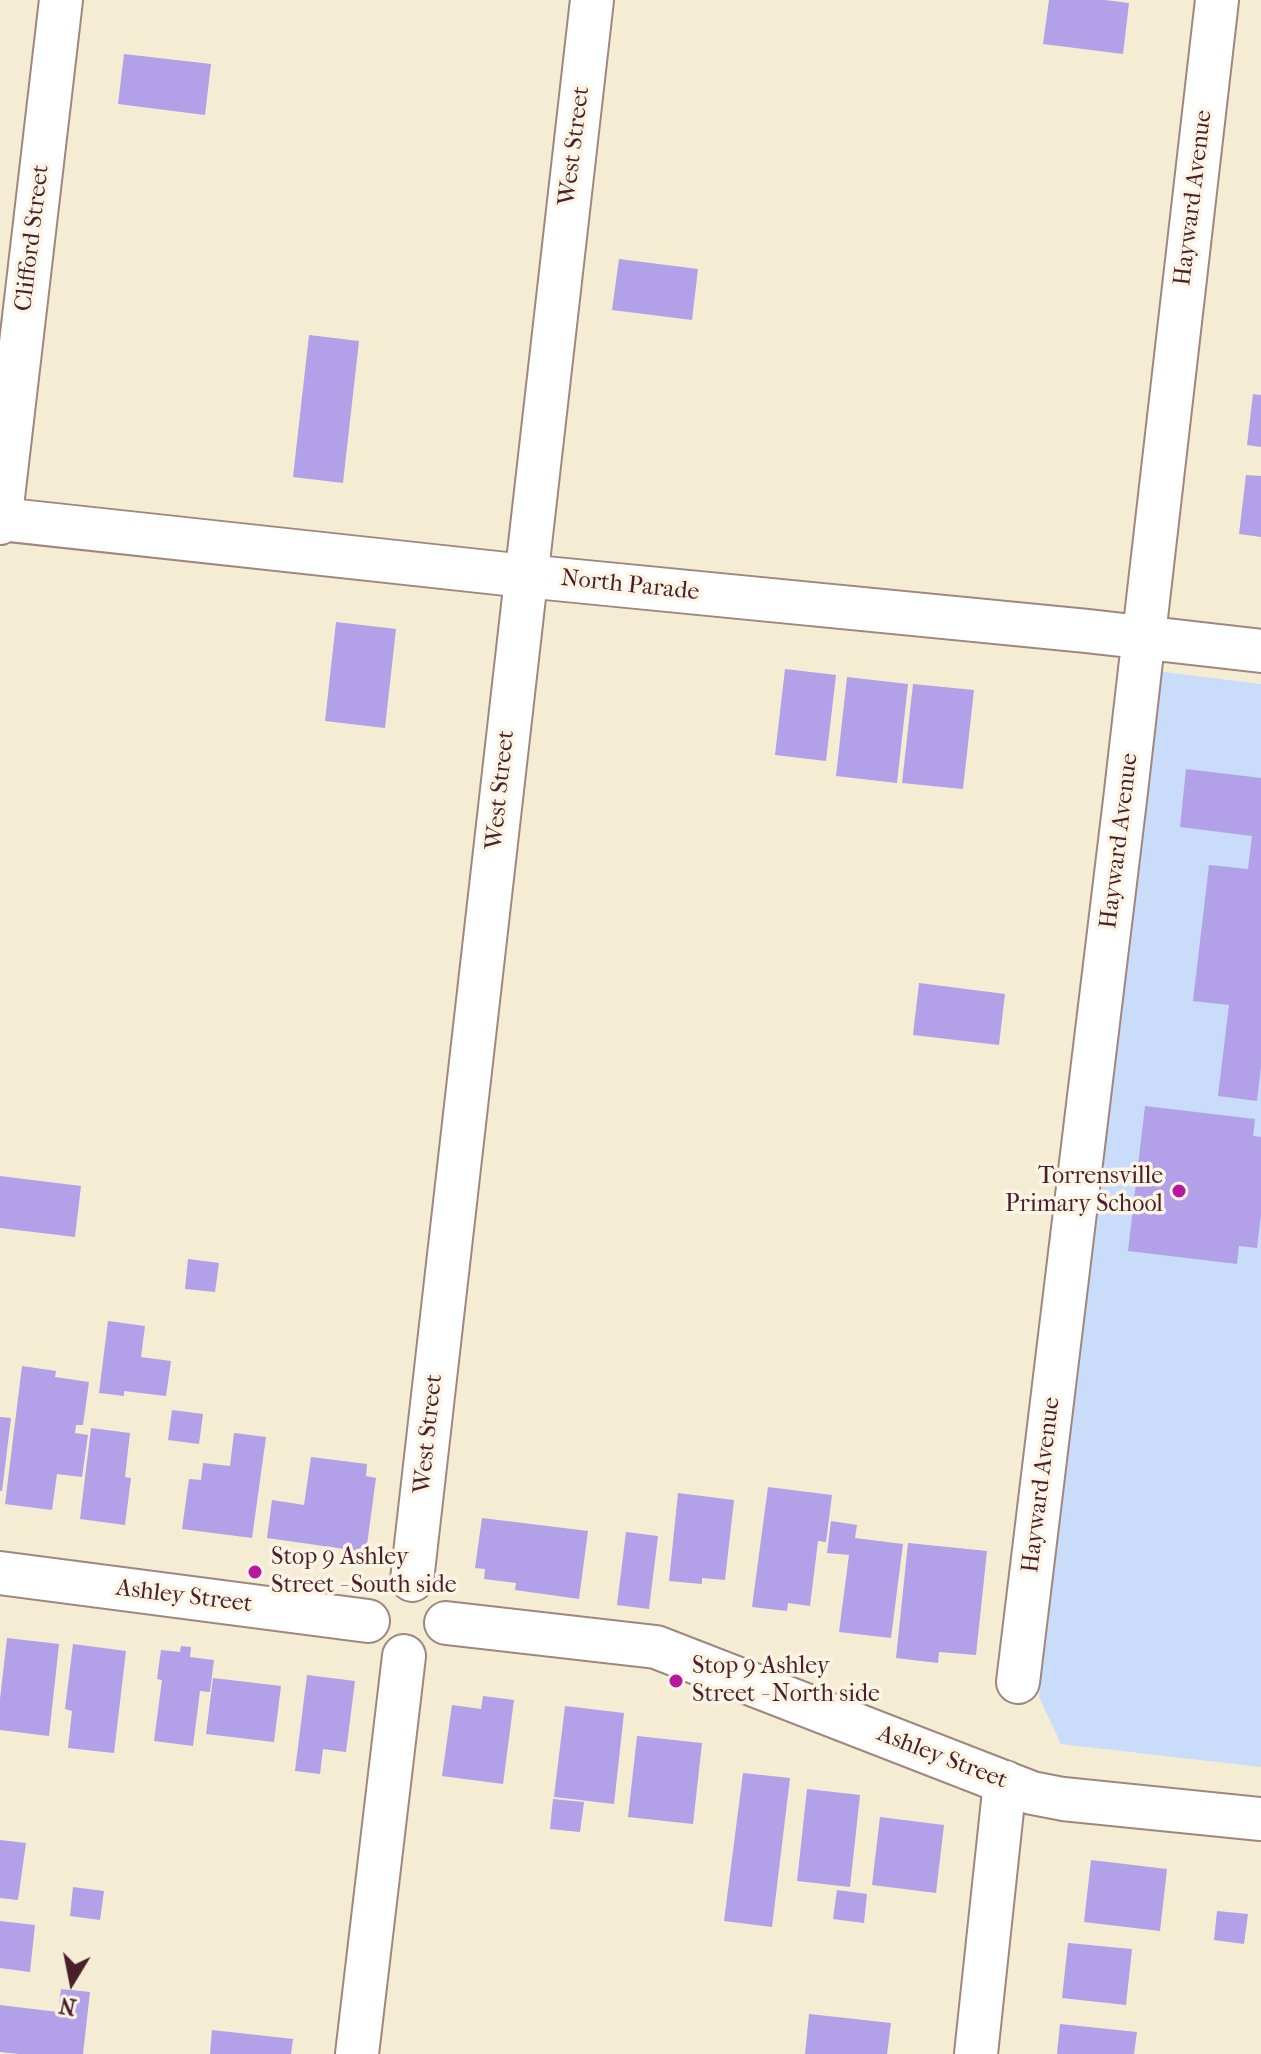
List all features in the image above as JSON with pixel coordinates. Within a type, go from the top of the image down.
[{"type":"street","name":"Clifford Street","points":[[0,520],[61,0]]},
{"type":"street","name":"West Street","points":[[412,1580],[592,0]]},
{"type":"street","name":"Hayward Avenue","points":[[1018,1682],[1217,0]]},
{"type":"street","name":"North Parade","points":[[0,520],[1261,651]]},
{"type":"street","name":"Ashley Street","points":[[0,1573],[368,1621]]},
{"type":"street","points":[[412,1580],[426,1585],[439,1596],[446,1611],[443,1634],[434,1646],[419,1655],[404,1656],[391,1652],[379,1644],[368,1621],[377,1594],[394,1582],[412,1580]]},
{"type":"street","name":"Ashley Street","points":[[446,1623],[656,1647],[1032,1793],[1063,1799],[1261,1819]]},
{"type":"street","points":[[357,2054],[404,1656]]},
{"type":"street","points":[[976,2054],[1005,1782]]},
{"type":"shaded area","name":"Torrensville Primary School","points":[[1156,671],[1261,684],[1261,1767],[1061,1744],[1039,1697]]},
{"type":"building","points":[[1049,0],[1129,3],[1123,54],[1043,44]]},
{"type":"building","points":[[124,54],[211,64],[205,115],[118,104]]},
{"type":"building","points":[[619,259],[698,269],[692,320],[612,310]]},
{"type":"building","points":[[309,335],[359,341],[343,483],[293,477]]},
{"type":"building","points":[[1253,394],[1261,395],[1261,447],[1247,445]]},
{"type":"building","points":[[1246,475],[1261,476],[1261,537],[1239,534]]},
{"type":"building","points":[[336,622],[396,629],[385,728],[325,721]]},
{"type":"building","points":[[785,669],[836,675],[826,761],[775,755]]},
{"type":"building","points":[[847,677],[908,684],[897,783],[836,776]]},
{"type":"building","points":[[913,684],[974,690],[963,789],[902,783]]},
{"type":"building","points":[[1186,769],[1261,778],[1261,1066],[1257,1101],[1218,1096],[1229,1005],[1193,1001],[1209,865],[1248,869],[1252,836],[1180,827]]},
{"type":"building","points":[[919,983],[1005,994],[999,1045],[913,1035]]},
{"type":"building","points":[[1145,1106],[1255,1119],[1253,1136],[1261,1137],[1261,1215],[1257,1248],[1239,1246],[1237,1264],[1128,1251]]},
{"type":"building","points":[[0,1176],[81,1186],[75,1237],[0,1228]]},
{"type":"building","points":[[188,1259],[219,1263],[215,1292],[185,1289]]},
{"type":"building","points":[[108,1321],[145,1326],[141,1357],[171,1361],[166,1396],[124,1391],[124,1396],[99,1393]]},
{"type":"building","points":[[22,1366],[56,1371],[55,1377],[89,1382],[83,1425],[76,1425],[75,1433],[88,1435],[82,1477],[57,1474],[52,1510],[5,1504]]},
{"type":"building","points":[[172,1410],[203,1414],[199,1444],[168,1440]]},
{"type":"building","points":[[0,1417],[11,1418],[2,1491],[0,1491]]},
{"type":"building","points":[[91,1428],[130,1433],[125,1477],[131,1478],[125,1525],[80,1519]]},
{"type":"building","points":[[234,1433],[266,1437],[252,1538],[182,1529],[189,1479],[201,1480],[203,1463],[230,1466]]},
{"type":"building","points":[[311,1457],[367,1464],[366,1476],[376,1478],[366,1552],[267,1538],[272,1500],[304,1505]]},
{"type":"building","points":[[768,1487],[832,1495],[826,1542],[818,1541],[810,1606],[788,1603],[787,1611],[752,1607]]},
{"type":"building","points":[[678,1493],[734,1500],[725,1580],[702,1578],[702,1584],[669,1581]]},
{"type":"building","points":[[482,1518],[588,1531],[579,1599],[515,1590],[516,1583],[484,1579],[485,1569],[475,1568]]},
{"type":"building","points":[[831,1521],[857,1525],[855,1538],[903,1544],[891,1638],[839,1632],[849,1555],[827,1553]]},
{"type":"building","points":[[626,1532],[658,1536],[649,1609],[617,1605]]},
{"type":"building","points":[[908,1543],[987,1551],[976,1655],[939,1652],[938,1663],[896,1658]]},
{"type":"building","points":[[7,1638],[59,1644],[49,1736],[0,1730]]},
{"type":"building","points":[[73,1644],[126,1651],[114,1753],[68,1748],[72,1711],[65,1709]]},
{"type":"building","points":[[181,1646],[191,1647],[190,1657],[214,1660],[210,1692],[200,1691],[193,1746],[154,1741],[162,1680],[157,1679],[161,1650],[180,1652]]},
{"type":"building","points":[[307,1675],[355,1681],[346,1752],[323,1749],[320,1774],[295,1771]]},
{"type":"building","points":[[213,1678],[281,1686],[274,1742],[206,1734]]},
{"type":"building","points":[[483,1696],[514,1700],[503,1784],[442,1776],[452,1705],[481,1709]]},
{"type":"building","points":[[565,1706],[624,1713],[614,1804],[554,1797]]},
{"type":"building","points":[[637,1736],[702,1743],[693,1824],[628,1817]]},
{"type":"building","points":[[743,1773],[790,1778],[772,1927],[724,1921]]},
{"type":"building","points":[[807,1789],[860,1795],[850,1887],[797,1881]]},
{"type":"building","points":[[553,1799],[584,1802],[580,1832],[550,1829]]},
{"type":"building","points":[[880,1817],[944,1825],[936,1893],[872,1885]]},
{"type":"building","points":[[0,1840],[26,1843],[18,1900],[0,1898]]},
{"type":"building","points":[[1091,1860],[1167,1869],[1160,1931],[1084,1922]]},
{"type":"building","points":[[73,1887],[104,1891],[100,1920],[70,1916]]},
{"type":"building","points":[[837,1890],[867,1894],[864,1923],[833,1919]]},
{"type":"building","points":[[1217,1911],[1248,1914],[1244,1944],[1214,1940]]},
{"type":"building","points":[[0,1921],[35,1925],[30,1972],[0,1968]]},
{"type":"building","points":[[1068,1943],[1132,1949],[1126,2005],[1062,1998]]},
{"type":"building","points":[[61,1989],[90,1992],[83,2054],[0,2052],[0,2005],[58,2012]]},
{"type":"building","points":[[809,2014],[891,2023],[887,2054],[805,2054]]},
{"type":"building","points":[[1060,2024],[1137,2032],[1134,2054],[1057,2054]]},
{"type":"building","points":[[212,2030],[293,2039],[291,2054],[210,2054]]},
{"type":"place","name":"Torrensville Primary School","points":[[1179,1191]]},
{"type":"place","name":"Stop 9 Ashley Street - South side","points":[[255,1572]]},
{"type":"place","name":"Stop 9 Ashley Street - North side","points":[[676,1681]]}]
